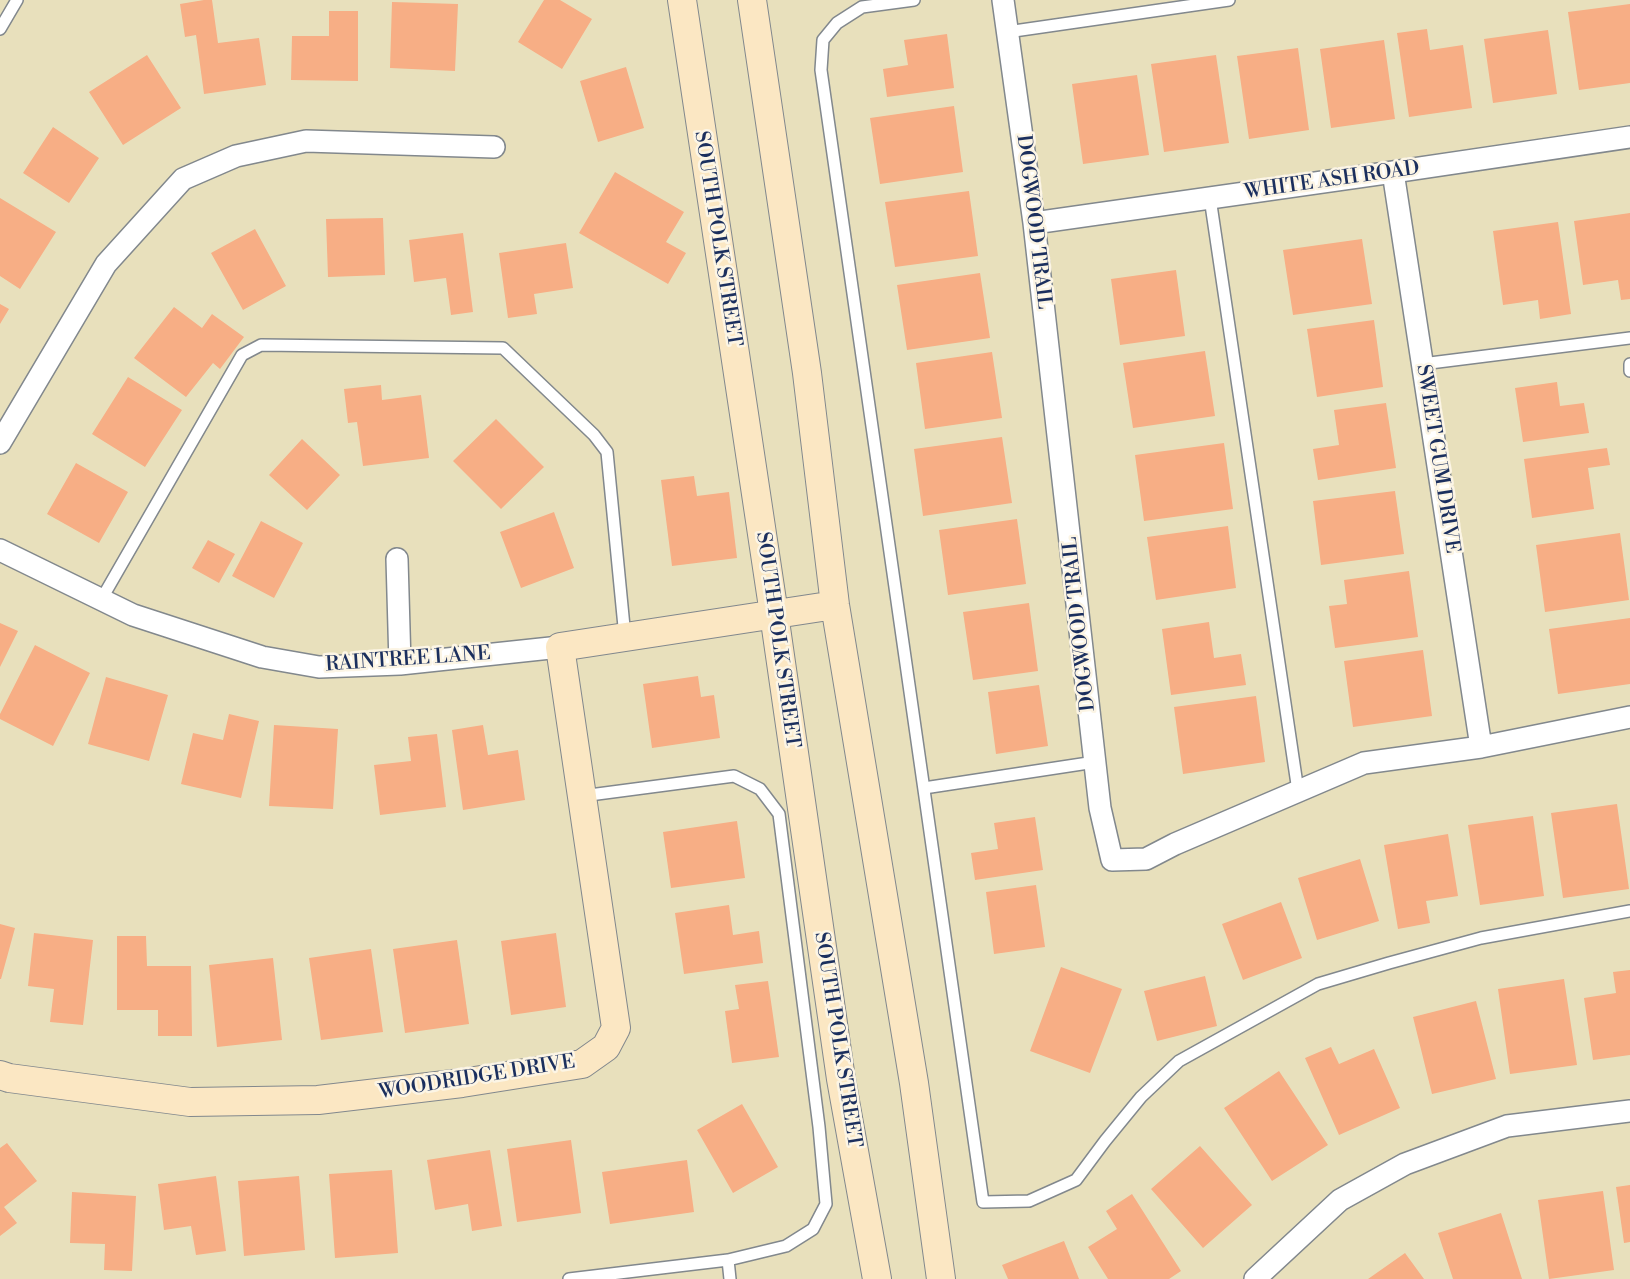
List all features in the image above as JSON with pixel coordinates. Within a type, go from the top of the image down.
[{"type":"main road","name":"SOUTH POLK STREET","points":[[682,0],[841,1078],[877,1279]]},
{"type":"main road","points":[[752,0],[807,373],[835,605],[914,1083],[941,1279]]},
{"type":"main road","name":"RAINTREE LANE","points":[[560,647],[835,605]]},
{"type":"main road","name":"WOODRIDGE DRIVE","points":[[0,1075],[10,1078],[190,1102],[318,1100],[462,1083],[582,1064],[606,1047],[616,1028],[560,647]]},
{"type":"street","name":"DOGWOOD TRAIL","points":[[1003,0],[1034,223],[1100,808],[1112,860],[1146,859],[1175,844],[1364,763],[1481,747],[1630,717]]},
{"type":"street","name":"WHITE ASH ROAD","points":[[1034,223],[1630,136]]},
{"type":"street","points":[[0,443],[106,264],[183,178],[236,156],[306,141],[494,147]]},
{"type":"street","name":"SWEET GUM DRIVE","points":[[1393,172],[1481,747]]},
{"type":"street","name":"RAINTREE LANE","points":[[0,550],[133,616],[262,657],[318,667],[400,664],[560,647]]},
{"type":"street","points":[[397,559],[400,664]]},
{"type":"street","points":[[1263,1277],[1340,1200],[1405,1164],[1507,1126],[1630,1111]]},
{"type":"lane","points":[[0,29],[17,0]]},
{"type":"lane","points":[[914,0],[862,7],[837,23],[823,40],[821,70],[983,1202],[1029,1201],[1076,1180],[1105,1141],[1141,1098],[1179,1061],[1318,984],[1481,938],[1630,911]]},
{"type":"lane","points":[[1007,32],[1230,0]]},
{"type":"lane","points":[[1210,198],[1298,791]]},
{"type":"lane","points":[[1422,364],[1630,338]]},
{"type":"lane","points":[[101,600],[242,355],[261,345],[503,348],[594,435],[607,452],[625,637]]},
{"type":"lane","points":[[1630,364],[1630,371]]},
{"type":"lane","points":[[924,788],[1095,762]]},
{"type":"lane","points":[[569,1279],[728,1260],[786,1246],[813,1229],[826,1204],[819,1127],[779,814],[760,789],[734,776],[582,796]]},
{"type":"lane","points":[[728,1260],[730,1279]]},
{"type":"building","points":[[212,0],[218,43],[259,38],[266,85],[204,94],[196,35],[185,37],[180,4]]},
{"type":"building","points":[[544,0],[560,0],[592,19],[562,69],[518,42]]},
{"type":"building","points":[[392,2],[458,4],[455,71],[390,68]]},
{"type":"building","points":[[1630,4],[1630,83],[1579,90],[1568,12]]},
{"type":"building","points":[[329,11],[358,11],[358,81],[291,80],[292,36],[329,36]]},
{"type":"building","points":[[1427,29],[1430,50],[1463,45],[1472,108],[1409,117],[1397,33]]},
{"type":"building","points":[[1548,30],[1557,94],[1493,103],[1484,39]]},
{"type":"building","points":[[947,34],[954,88],[887,97],[883,69],[908,65],[904,40]]},
{"type":"building","points":[[1384,40],[1395,119],[1331,128],[1320,49]]},
{"type":"building","points":[[1298,48],[1309,130],[1249,139],[1237,56]]},
{"type":"building","points":[[147,55],[181,108],[123,145],[89,92]]},
{"type":"building","points":[[1216,55],[1229,143],[1164,152],[1151,64]]},
{"type":"building","points":[[626,67],[644,128],[598,142],[580,81]]},
{"type":"building","points":[[1137,75],[1149,155],[1083,164],[1072,84]]},
{"type":"building","points":[[954,106],[963,172],[880,184],[870,118]]},
{"type":"building","points":[[53,127],[99,158],[69,203],[23,173]]},
{"type":"building","points":[[615,172],[684,212],[666,242],[686,253],[668,284],[579,233]]},
{"type":"building","points":[[969,191],[978,256],[895,267],[885,202]]},
{"type":"building","points":[[0,198],[56,232],[20,289],[0,276]]},
{"type":"building","points":[[1630,213],[1630,299],[1621,300],[1618,280],[1583,285],[1574,221]]},
{"type":"building","points":[[383,218],[385,275],[328,277],[326,219]]},
{"type":"building","points":[[1558,222],[1571,314],[1540,319],[1538,300],[1503,305],[1493,231]]},
{"type":"building","points":[[255,229],[286,286],[243,310],[211,253]]},
{"type":"building","points":[[463,233],[473,312],[451,315],[446,278],[414,282],[409,240]]},
{"type":"building","points":[[1362,239],[1372,304],[1293,315],[1283,250]]},
{"type":"building","points":[[566,243],[573,288],[534,294],[537,314],[508,318],[499,253]]},
{"type":"building","points":[[1176,270],[1185,336],[1120,345],[1111,279]]},
{"type":"building","points":[[980,273],[990,338],[907,350],[897,285]]},
{"type":"building","points":[[0,304],[9,309],[0,324]]},
{"type":"building","points":[[174,307],[202,328],[212,314],[244,337],[220,369],[213,363],[186,397],[134,358]]},
{"type":"building","points":[[1374,320],[1383,387],[1317,397],[1307,329]]},
{"type":"building","points":[[1205,351],[1215,416],[1133,428],[1123,363]]},
{"type":"building","points":[[992,352],[1002,418],[925,429],[916,363]]},
{"type":"building","points":[[128,377],[182,410],[145,467],[92,434]]},
{"type":"building","points":[[1557,382],[1560,406],[1584,403],[1589,433],[1523,442],[1515,388]]},
{"type":"building","points":[[381,385],[382,400],[421,395],[429,458],[363,466],[357,422],[348,423],[344,389]]},
{"type":"building","points":[[1386,403],[1396,468],[1318,480],[1313,449],[1339,445],[1334,410]]},
{"type":"building","points":[[496,419],[544,467],[501,509],[453,461]]},
{"type":"building","points":[[1002,437],[1012,503],[923,516],[914,449]]},
{"type":"building","points":[[302,439],[340,475],[307,510],[269,475]]},
{"type":"building","points":[[1224,443],[1233,509],[1144,521],[1135,455]]},
{"type":"building","points":[[1607,448],[1610,465],[1588,468],[1594,509],[1532,518],[1524,459]]},
{"type":"building","points":[[76,463],[128,492],[99,543],[47,514]]},
{"type":"building","points":[[694,476],[697,496],[729,492],[737,558],[672,566],[661,480]]},
{"type":"building","points":[[1395,491],[1404,554],[1321,565],[1313,501]]},
{"type":"building","points":[[554,512],[574,568],[521,588],[500,532]]},
{"type":"building","points":[[1017,519],[1026,584],[948,595],[939,530]]},
{"type":"building","points":[[261,521],[303,543],[274,598],[232,576]]},
{"type":"building","points":[[1228,526],[1236,588],[1156,600],[1147,537]]},
{"type":"building","points":[[1620,533],[1629,600],[1545,612],[1536,545]]},
{"type":"building","points":[[208,540],[235,554],[219,583],[192,568]]},
{"type":"building","points":[[1409,571],[1418,637],[1335,648],[1329,606],[1347,604],[1344,580]]},
{"type":"building","points":[[1029,603],[1038,671],[973,680],[963,612]]},
{"type":"building","points":[[1630,618],[1630,684],[1558,694],[1549,629]]},
{"type":"building","points":[[1209,622],[1214,658],[1241,654],[1246,685],[1171,695],[1162,629]]},
{"type":"building","points":[[0,623],[18,631],[0,667]]},
{"type":"building","points":[[35,645],[90,673],[53,746],[0,719],[0,714]]},
{"type":"building","points":[[1423,650],[1432,716],[1353,727],[1344,661]]},
{"type":"building","points":[[698,676],[701,697],[714,695],[720,738],[652,748],[643,684]]},
{"type":"building","points":[[106,677],[168,695],[149,761],[88,744]]},
{"type":"building","points":[[1039,685],[1048,746],[996,754],[988,692]]},
{"type":"building","points":[[1256,696],[1265,762],[1183,774],[1174,707]]},
{"type":"building","points":[[229,714],[259,721],[241,798],[181,784],[193,733],[223,740]]},
{"type":"building","points":[[274,725],[338,729],[333,809],[269,806]]},
{"type":"building","points":[[483,725],[488,755],[518,750],[525,800],[463,810],[452,730]]},
{"type":"building","points":[[437,734],[446,807],[380,815],[374,765],[411,761],[408,737]]},
{"type":"building","points":[[1617,804],[1629,889],[1563,898],[1551,813]]},
{"type":"building","points":[[1533,816],[1544,896],[1480,905],[1468,825]]},
{"type":"building","points":[[1035,817],[1043,870],[975,880],[971,853],[998,849],[994,823]]},
{"type":"building","points":[[737,821],[745,878],[671,888],[663,832]]},
{"type":"building","points":[[1448,834],[1458,896],[1426,901],[1430,923],[1398,929],[1384,845]]},
{"type":"building","points":[[1360,859],[1379,921],[1317,940],[1298,878]]},
{"type":"building","points":[[1036,885],[1045,947],[994,954],[986,892]]},
{"type":"building","points":[[1281,902],[1302,958],[1243,980],[1222,924]]},
{"type":"building","points":[[729,905],[733,935],[759,931],[763,963],[684,974],[675,913]]},
{"type":"building","points":[[0,924],[15,928],[1,979],[0,979]]},
{"type":"building","points":[[34,933],[93,940],[83,1025],[50,1022],[54,989],[28,986]]},
{"type":"building","points":[[556,933],[566,1007],[511,1015],[501,941]]},
{"type":"building","points":[[117,936],[146,936],[147,966],[191,966],[192,1036],[158,1036],[158,1010],[117,1010]]},
{"type":"building","points":[[457,940],[469,1024],[405,1033],[393,949]]},
{"type":"building","points":[[371,949],[383,1032],[321,1040],[309,958]]},
{"type":"building","points":[[273,958],[282,1040],[217,1047],[209,965]]},
{"type":"building","points":[[1061,967],[1122,989],[1090,1073],[1030,1051]]},
{"type":"building","points":[[1630,970],[1630,1055],[1593,1060],[1584,998],[1616,993],[1613,972]]},
{"type":"building","points":[[1205,976],[1217,1026],[1157,1041],[1144,991]]},
{"type":"building","points":[[1564,979],[1577,1065],[1510,1074],[1498,989]]},
{"type":"building","points":[[768,981],[779,1057],[732,1063],[725,1011],[739,1009],[735,985]]},
{"type":"building","points":[[1476,1001],[1496,1079],[1432,1094],[1413,1017]]},
{"type":"building","points":[[1331,1047],[1339,1064],[1374,1049],[1400,1108],[1339,1135],[1305,1058]]},
{"type":"building","points":[[1279,1071],[1328,1145],[1272,1181],[1224,1108]]},
{"type":"building","points":[[742,1104],[778,1167],[733,1193],[697,1130]]},
{"type":"building","points":[[571,1140],[581,1213],[517,1222],[507,1149]]},
{"type":"building","points":[[7,1143],[37,1181],[4,1207],[17,1223],[0,1236],[0,1148]]},
{"type":"building","points":[[1200,1146],[1252,1205],[1203,1248],[1151,1189]]},
{"type":"building","points":[[490,1150],[502,1226],[472,1231],[468,1204],[435,1210],[427,1160]]},
{"type":"building","points":[[687,1160],[694,1212],[610,1224],[602,1172]]},
{"type":"building","points":[[392,1170],[398,1253],[335,1258],[329,1174]]},
{"type":"building","points":[[216,1176],[226,1251],[196,1255],[191,1226],[164,1230],[158,1184]]},
{"type":"building","points":[[299,1176],[305,1250],[244,1256],[238,1181]]},
{"type":"building","points":[[1630,1185],[1630,1242],[1624,1243],[1616,1187]]},
{"type":"building","points":[[1603,1191],[1614,1270],[1549,1279],[1538,1200]]},
{"type":"building","points":[[72,1192],[136,1196],[132,1271],[104,1270],[105,1244],[70,1243]]},
{"type":"building","points":[[1132,1194],[1181,1271],[1169,1279],[1108,1279],[1088,1247],[1117,1229],[1106,1211]]},
{"type":"building","points":[[1501,1213],[1522,1279],[1453,1279],[1438,1233]]},
{"type":"building","points":[[1064,1241],[1079,1279],[1008,1279],[1002,1265]]},
{"type":"building","points":[[1405,1253],[1424,1279],[1368,1279]]}]
